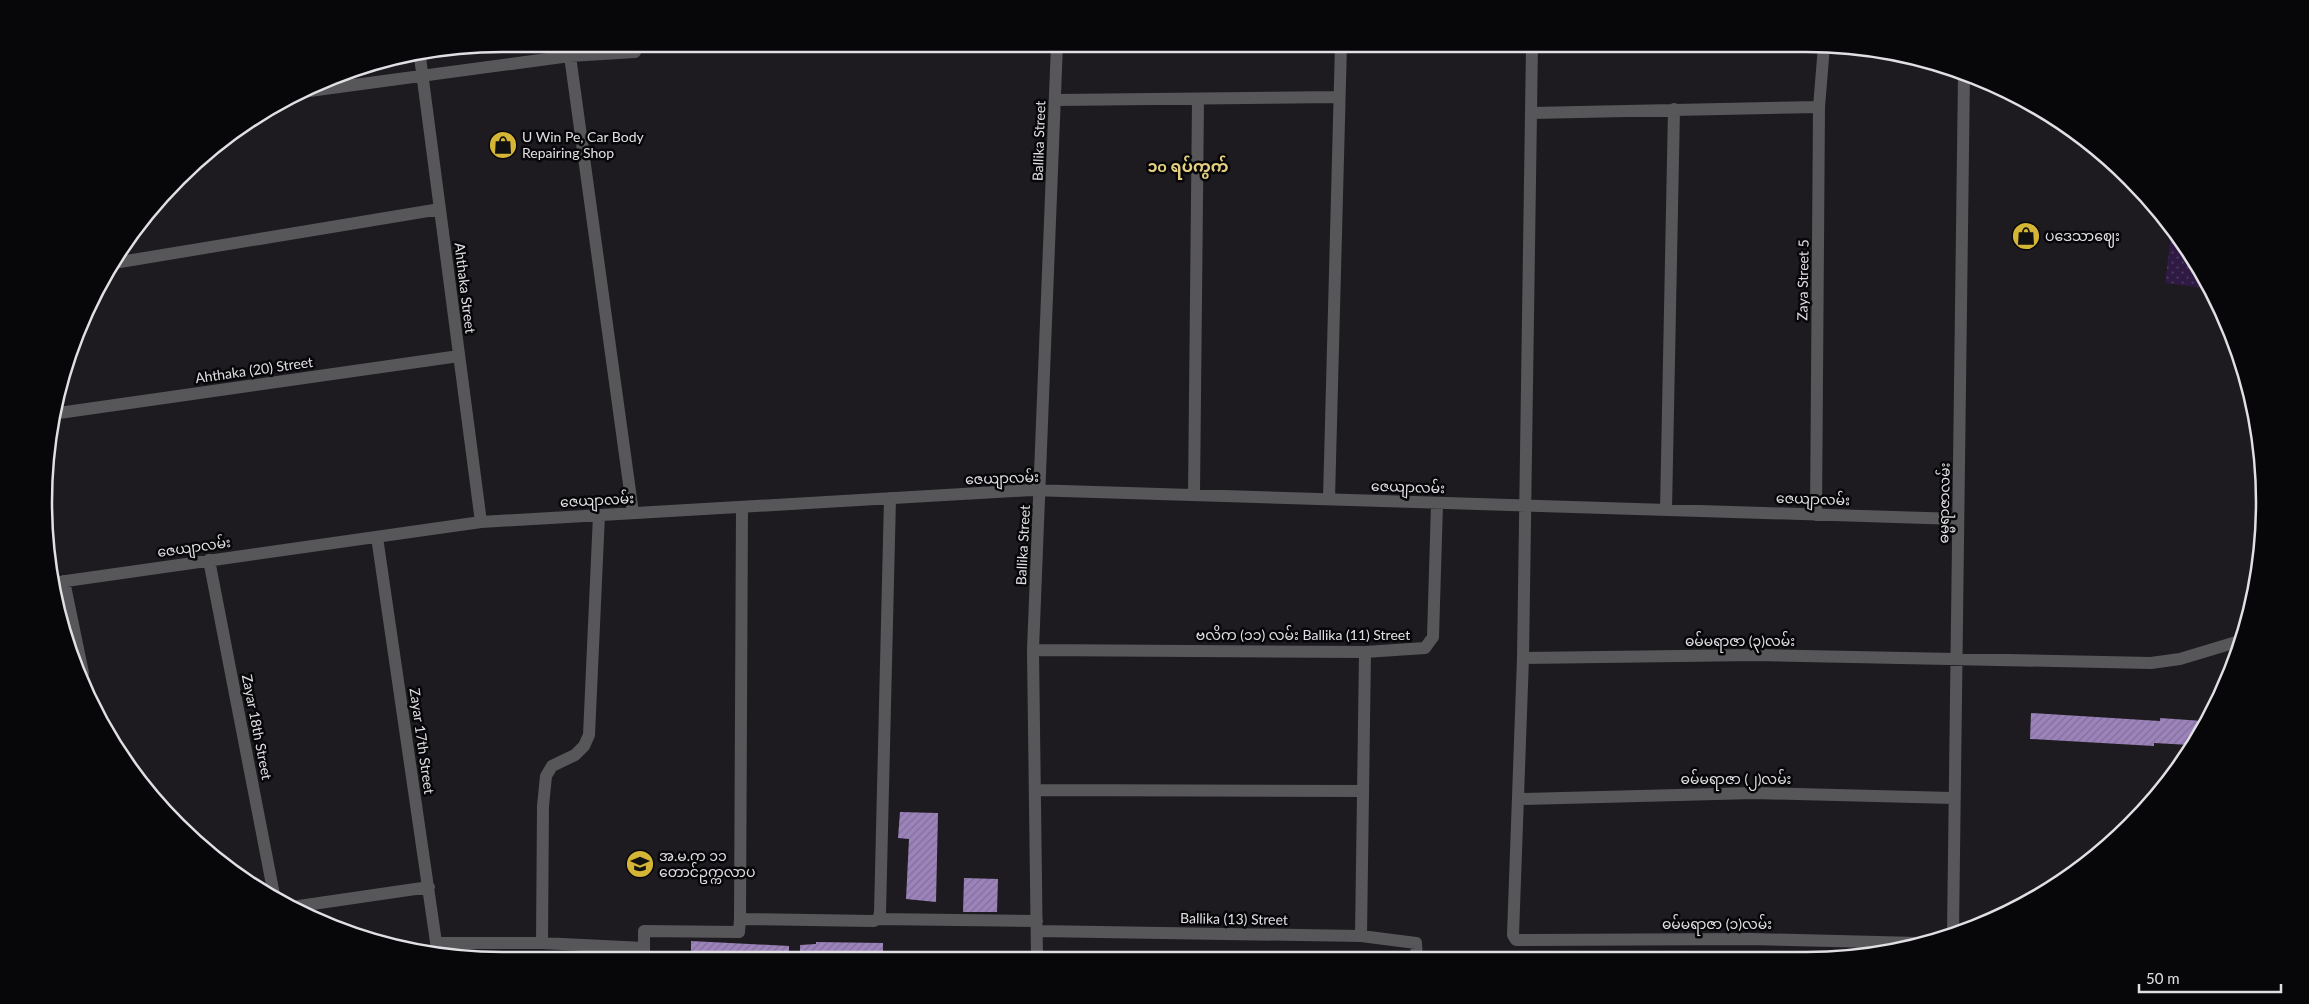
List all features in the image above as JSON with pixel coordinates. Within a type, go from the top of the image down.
[{"type":"street","points":[[326,89],[570,56],[635,52]]},
{"type":"street","name":"Ballika Street","points":[[1037,952],[1033,650],[1057,52]]},
{"type":"street","points":[[1329,499],[1341,52]]},
{"type":"street","points":[[1520,799],[1524,658],[1532,52]]},
{"type":"street","name":"Zaya Street 5","points":[[1816,515],[1819,108],[1823,53]]},
{"type":"street","points":[[570,56],[633,513]]},
{"type":"street","name":"Ahthaka Street","points":[[420,60],[481,522]]},
{"type":"street","name":"ဓမ္မရာဇာလမ်း","points":[[1957,926],[1953,798],[1962,364],[1964,81]]},
{"type":"street","points":[[1056,100],[1198,100],[1339,97]]},
{"type":"street","points":[[1194,495],[1198,100]]},
{"type":"street","points":[[1532,113],[1674,109],[1819,108]]},
{"type":"street","points":[[1666,510],[1674,109]]},
{"type":"street","points":[[122,262],[440,209]]},
{"type":"street","name":"Ahthaka (20) Street","points":[[61,413],[459,356]]},
{"type":"street","name":"ဇေယျာလမ်း","points":[[60,582],[481,522],[1031,490],[1958,519]]},
{"type":"street","points":[[878,920],[890,498]]},
{"type":"street","name":"ဗလိက (၁၁) လမ်း Ballika (11) Street","points":[[1033,650],[1365,652],[1425,648],[1432,637],[1437,504]]},
{"type":"street","points":[[644,952],[644,931],[739,932],[742,507]]},
{"type":"street","points":[[542,943],[543,806],[546,776],[552,766],[575,756],[584,746],[588,736],[599,515]]},
{"type":"street","name":"Zayar 17th Street","points":[[377,537],[436,946]]},
{"type":"street","name":"Zayar 18th Street","points":[[209,560],[273,888]]},
{"type":"street","name":"ဓမ်မရာဇာ (၃)လမ်း","points":[[1524,658],[1757,655],[2151,663],[2180,659],[2234,643]]},
{"type":"street","points":[[1362,936],[1365,652]]},
{"type":"street","points":[[1035,790],[1363,791]]},
{"type":"street","name":"ဓမ်မရာဇာ (၂)လမ်း","points":[[1520,799],[1755,793],[1953,798]]},
{"type":"street","name":"ဓမ်မရာဇာ (၁)လမ်း","points":[[1520,799],[1514,935],[1516,940],[1752,939],[1897,942]]},
{"type":"street","points":[[304,905],[429,887]]},
{"type":"street","name":"Ballika (13) Street","points":[[740,919],[878,920],[1362,936],[1416,943],[1417,952]]},
{"type":"street","points":[[436,946],[542,943],[625,952]]},
{"type":"shaded area","points":[[2171,237],[2202,288],[2165,283]]},
{"type":"building","points":[[2031,713],[2160,721],[2160,718],[2199,721],[2185,745],[2154,743],[2154,746],[2030,739]]},
{"type":"building","points":[[900,812],[938,813],[936,902],[906,899],[909,839],[898,838]]},
{"type":"building","points":[[964,878],[998,879],[997,912],[963,912]]},
{"type":"building","points":[[691,941],[789,946],[789,952],[691,952]]},
{"type":"building","points":[[816,942],[883,943],[883,952],[800,952],[800,945],[816,944]]},
{"type":"place","name":"U Win Pe, Car Body Repairing Shop","points":[[503,145]]},
{"type":"place","name":"ပဒေသာဈေး","points":[[2026,236]]},
{"type":"place","name":"အ.မ.က ၁၁ တောင်ဥက္ကလာပ","points":[[640,864]]},
{"type":"district","name":"၁o ရပ်ကွက်","points":[[1188,166]]}]
